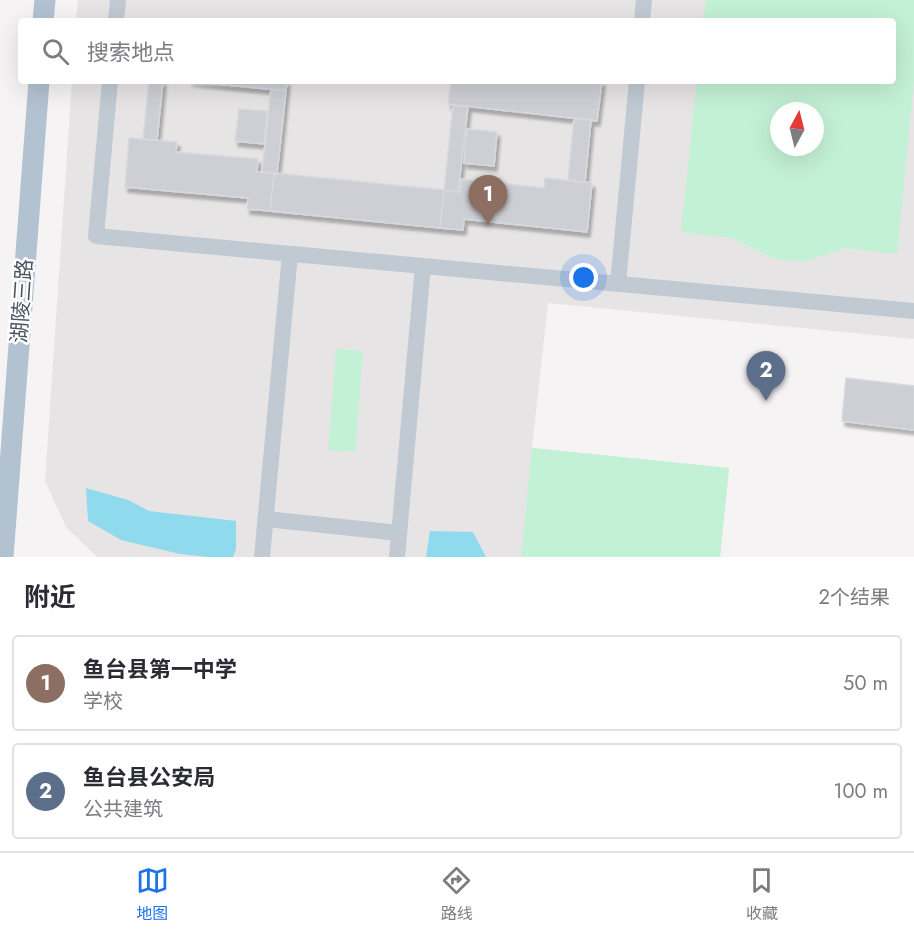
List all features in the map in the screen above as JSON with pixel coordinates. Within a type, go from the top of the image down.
[{"type":"main road","points":[[43,18],[45,0]]},
{"type":"main road","name":"湖陵三路","points":[[3,557],[39,84]]},
{"type":"lane","points":[[116,18],[118,0]]},
{"type":"lane","points":[[642,18],[644,0]]},
{"type":"lane","points":[[110,84],[96,236],[914,311]]},
{"type":"lane","points":[[618,284],[637,84]]},
{"type":"lane","points":[[262,557],[290,254]]},
{"type":"lane","points":[[397,557],[423,266]]},
{"type":"lane","points":[[266,519],[399,533]]},
{"type":"shaded area","points":[[78,0],[914,0],[914,339],[548,303],[532,448],[729,468],[720,557],[97,557],[66,527],[45,481],[72,84],[896,84],[896,18],[76,18]]},
{"type":"green space","points":[[706,0],[914,0],[914,79],[897,254],[846,248],[801,262],[772,258],[732,238],[681,232],[697,84],[896,84],[896,18],[703,18]]},
{"type":"green space","points":[[336,349],[363,351],[355,452],[328,450]]},
{"type":"green space","points":[[532,448],[729,468],[720,557],[521,557]]},
{"type":"water","points":[[86,488],[128,500],[149,511],[236,521],[236,549],[233,557],[180,554],[121,540],[88,521]]},
{"type":"water","points":[[430,531],[473,532],[486,557],[426,557]]},
{"type":"building","points":[[149,84],[163,84],[157,140],[143,139]]},
{"type":"building","points":[[218,84],[287,84],[286,91]]},
{"type":"building","points":[[451,84],[602,84],[597,121],[448,104]]},
{"type":"building","points":[[271,89],[286,91],[277,174],[262,172]]},
{"type":"building","points":[[453,105],[468,107],[458,192],[444,190]]},
{"type":"building","points":[[239,109],[267,111],[264,144],[235,141]]},
{"type":"building","points":[[574,118],[591,120],[585,182],[568,180]]},
{"type":"building","points":[[467,129],[497,132],[494,166],[464,163]]},
{"type":"building","points":[[129,138],[177,142],[176,152],[258,159],[257,172],[274,173],[270,211],[247,209],[248,198],[125,187]]},
{"type":"building","points":[[274,173],[444,190],[440,228],[270,211]]},
{"type":"building","points":[[545,178],[592,183],[587,232],[464,219],[463,230],[440,228],[444,190],[460,192],[461,179],[544,188]]},
{"type":"building","points":[[846,378],[914,386],[914,430],[842,421]]},
{"type":"place","name":"鱼台县第一中学","points":[[488,225]]},
{"type":"place","name":"鱼台县公安局","points":[[766,401]]}]
